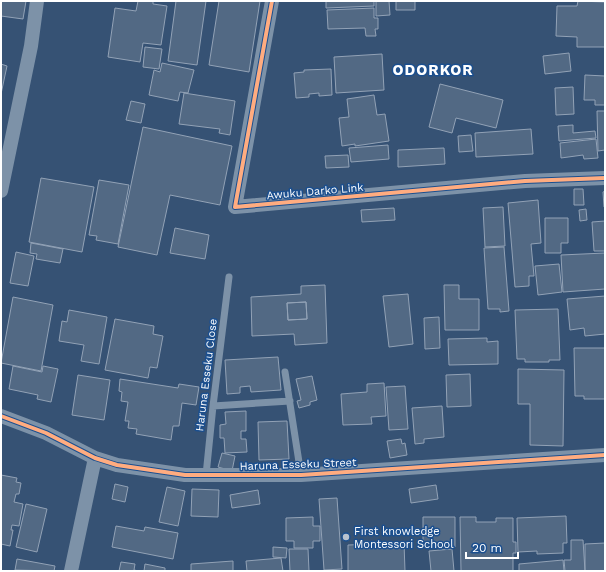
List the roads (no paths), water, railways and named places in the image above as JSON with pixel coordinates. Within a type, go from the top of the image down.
[{"type":"street","points":[[1,191],[31,46],[37,1]]},
{"type":"street","name":"Awuku Darko Link","points":[[272,1],[235,207],[525,181],[605,178]]},
{"type":"street","name":"Haruna Esseku Street","points":[[1,416],[46,434],[95,458],[118,465],[150,471],[185,475],[301,475],[605,455]]},
{"type":"street","points":[[71,571],[95,458]]},
{"type":"lane","name":"Haruna Esseku Close","points":[[206,475],[229,277]]},
{"type":"lane","points":[[285,372],[301,475]]},
{"type":"lane","points":[[213,406],[290,401]]},
{"type":"place","name":"First knowledge Montessori School","points":[[346,537]]},
{"type":"district","name":"ODORKOR","points":[[433,70]]}]
